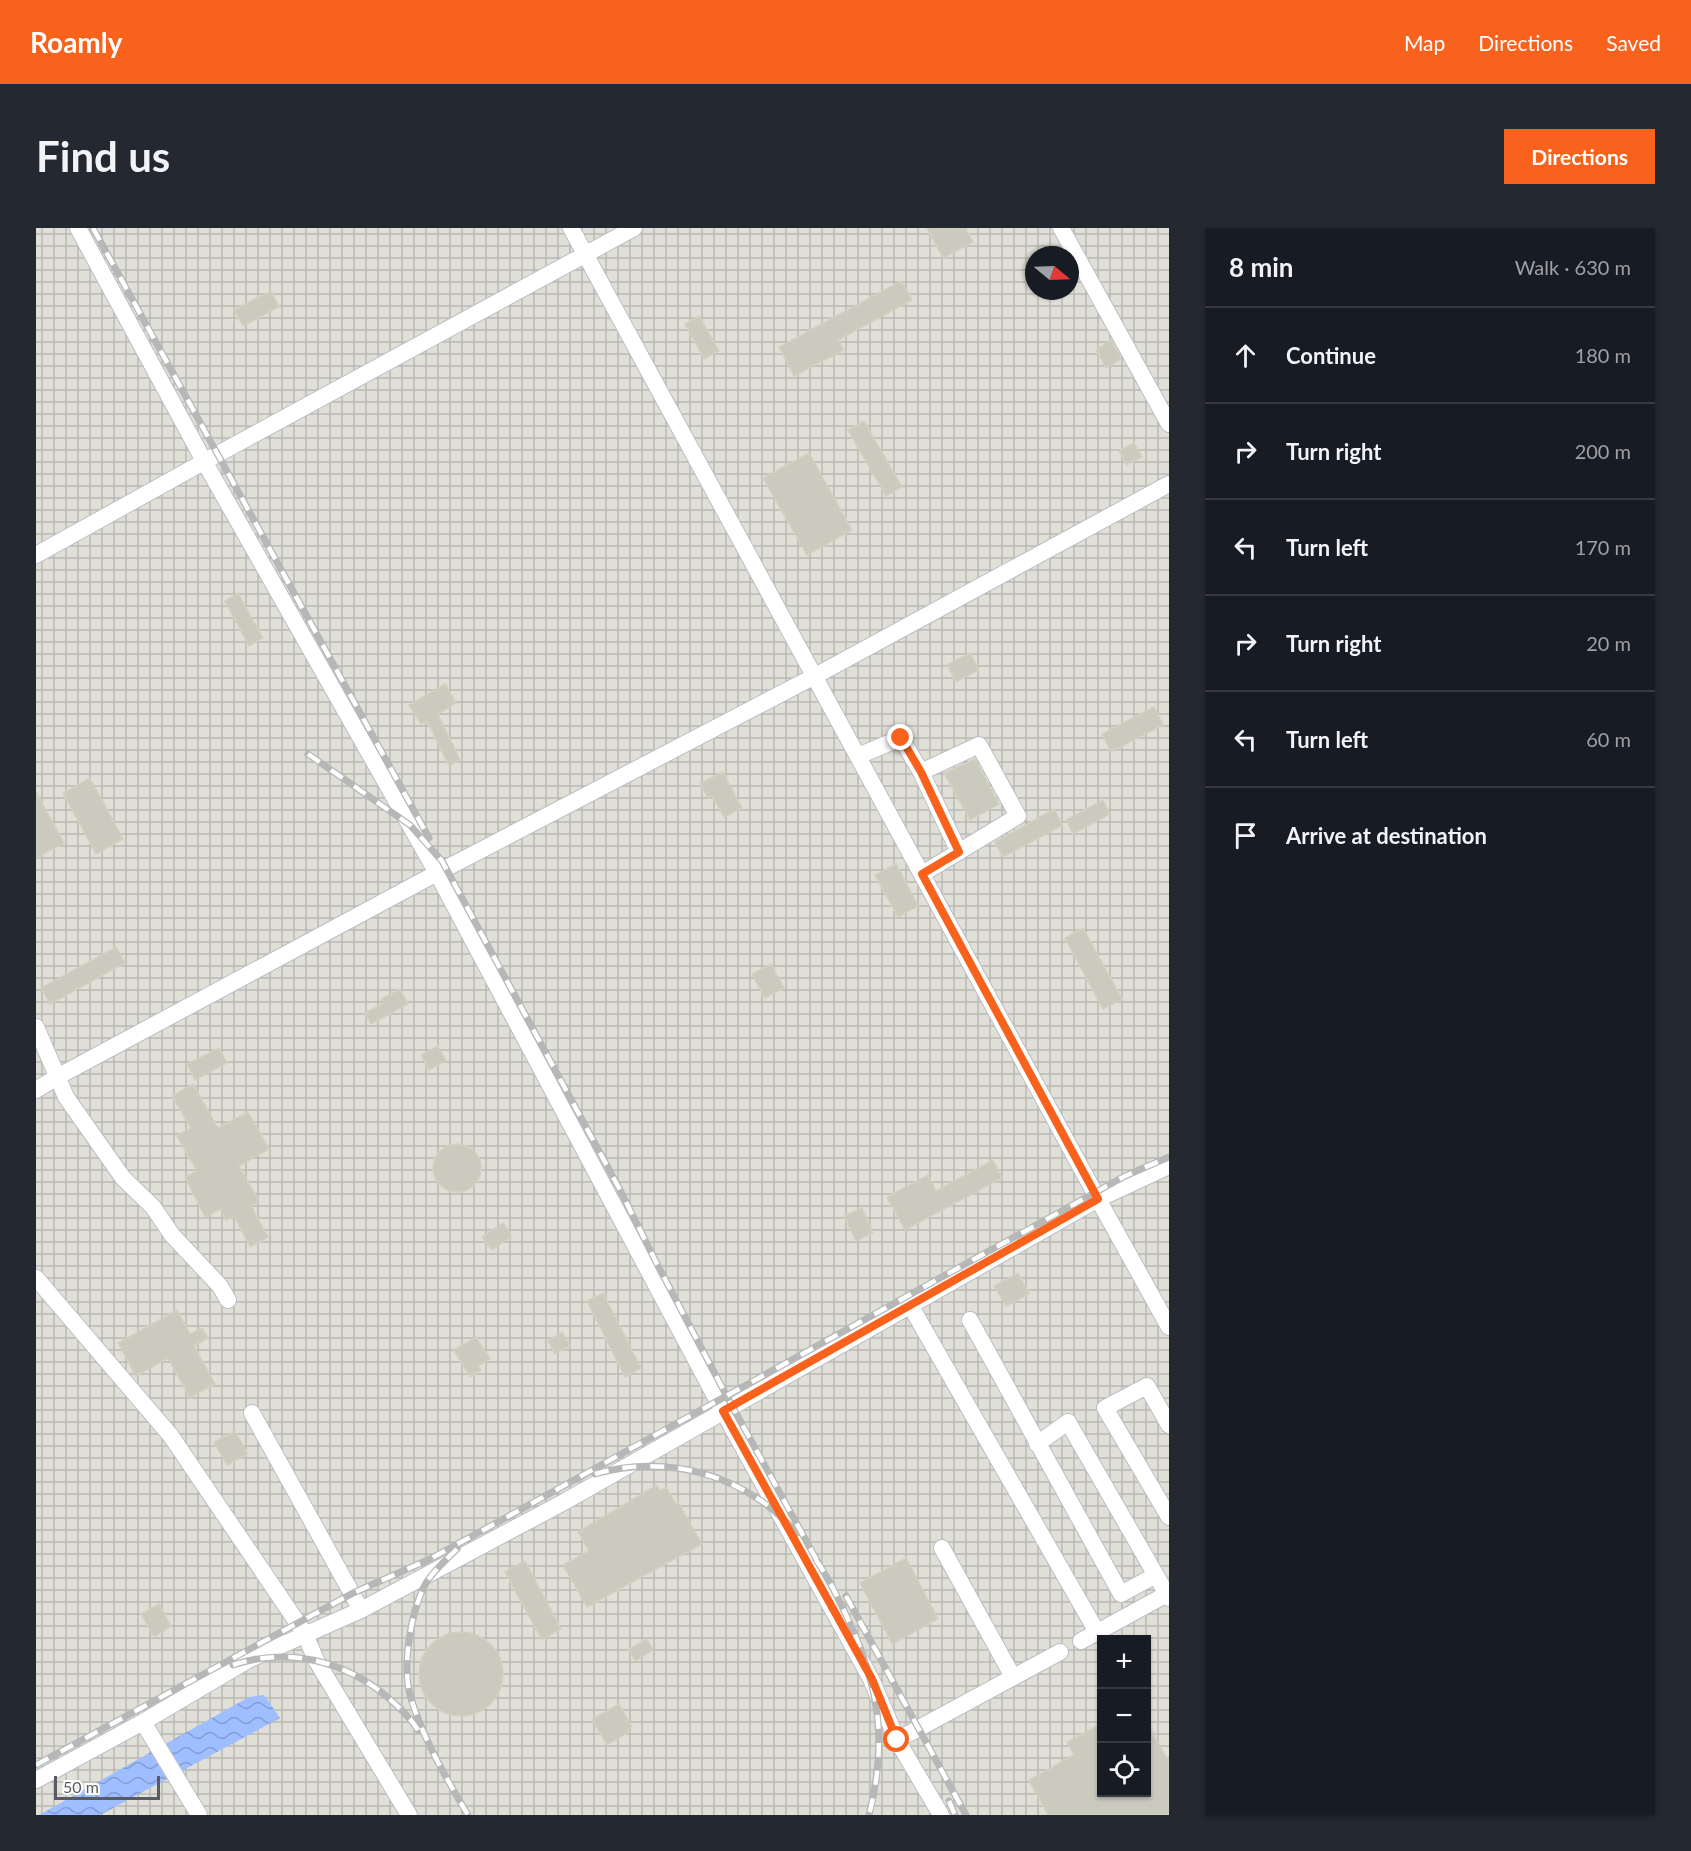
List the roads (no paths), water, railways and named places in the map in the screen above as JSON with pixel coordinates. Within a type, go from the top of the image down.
[{"type":"lane","points":[[78,228],[204,461],[437,873],[723,1411],[872,1679],[897,1740],[940,1815]]},
{"type":"lane","points":[[571,228],[1169,1327]]},
{"type":"lane","points":[[36,555],[204,461],[634,228]]},
{"type":"lane","points":[[1061,228],[1169,424]]},
{"type":"lane","points":[[36,1090],[437,873],[815,676],[1169,484]]},
{"type":"lane","points":[[858,756],[901,738],[921,772],[959,852]]},
{"type":"lane","points":[[921,772],[979,745],[1018,816],[922,874]]},
{"type":"lane","points":[[36,1027],[66,1097],[123,1178],[153,1207],[172,1235],[220,1286],[228,1300]]},
{"type":"lane","points":[[36,1780],[143,1722],[248,1660],[361,1610],[564,1502],[1098,1199],[1169,1166]]},
{"type":"lane","points":[[36,1278],[171,1436],[305,1634],[316,1660],[409,1815]]},
{"type":"lane","points":[[910,1305],[1097,1632]]},
{"type":"lane","points":[[970,1320],[1121,1594],[1156,1575]]},
{"type":"lane","points":[[1169,1425],[1162,1396],[1147,1386],[1105,1408],[1169,1517]]},
{"type":"lane","points":[[252,1413],[361,1610]]},
{"type":"lane","points":[[1037,1444],[1068,1422],[1168,1595],[1081,1641]]},
{"type":"lane","points":[[942,1548],[1013,1677]]},
{"type":"lane","points":[[897,1740],[1060,1652]]},
{"type":"lane","points":[[143,1722],[199,1815]]},
{"type":"water","points":[[264,1695],[280,1718],[100,1815],[39,1815],[249,1697]]},
{"type":"railway","points":[[93,228],[429,838]]},
{"type":"railway","points":[[308,754],[410,825],[442,861],[619,1188],[732,1406],[820,1566]]},
{"type":"railway","points":[[36,1765],[353,1593],[430,1559],[1125,1176],[1169,1157]]},
{"type":"railway","points":[[595,1474],[615,1469],[657,1466],[698,1472],[718,1478],[761,1501],[797,1533]]},
{"type":"railway","points":[[457,1549],[440,1565],[426,1583],[421,1594],[409,1638],[407,1669],[410,1695],[421,1726],[443,1772],[468,1815]]},
{"type":"railway","points":[[816,1560],[829,1580],[858,1642],[873,1690],[879,1738],[875,1788],[869,1815]]},
{"type":"railway","points":[[846,1596],[966,1815]]},
{"type":"railway","points":[[233,1665],[274,1657],[294,1657],[333,1666],[352,1673],[386,1696],[404,1712],[418,1730]]},
{"type":"railway","points":[[949,1801],[955,1815]]}]
